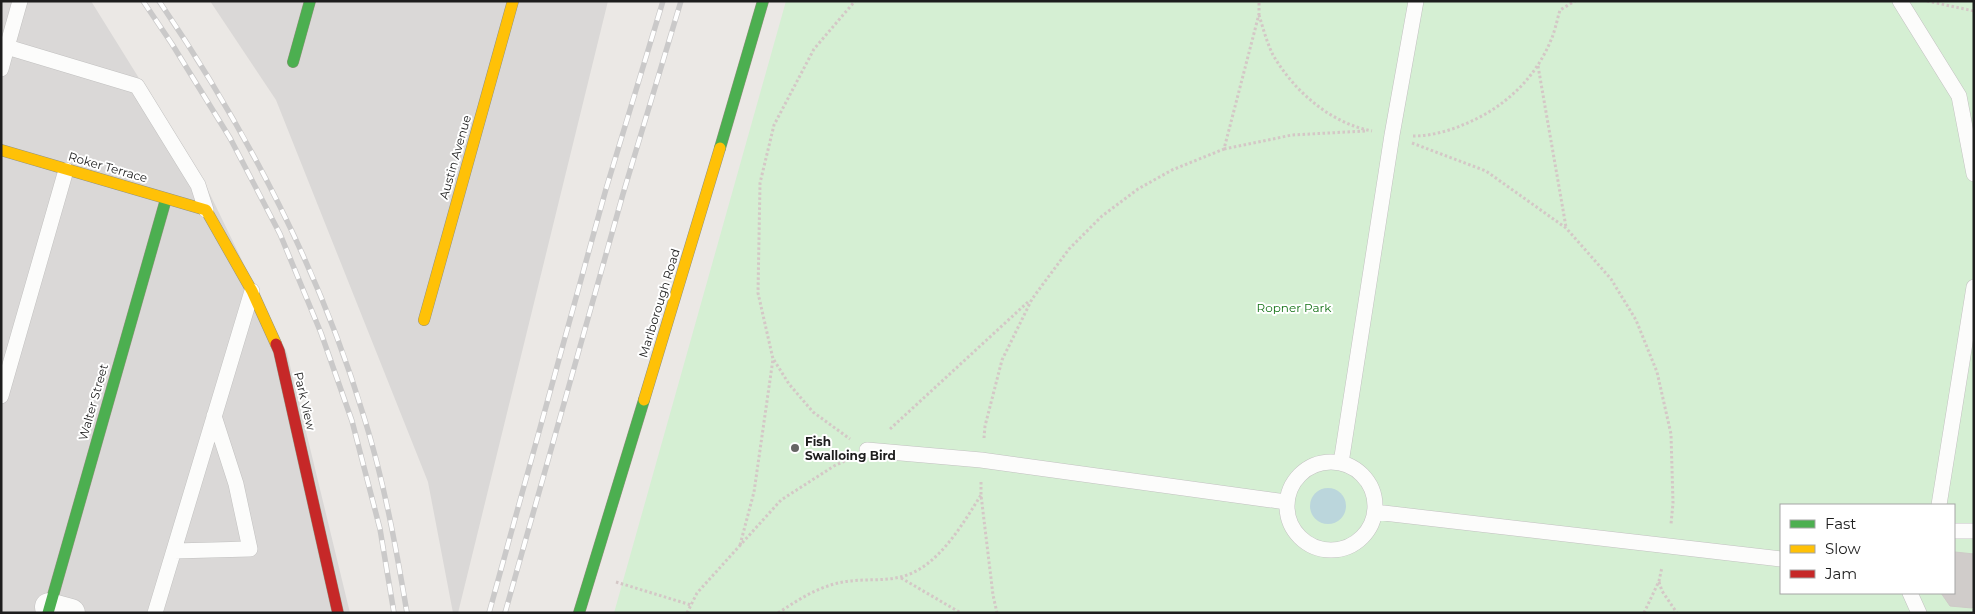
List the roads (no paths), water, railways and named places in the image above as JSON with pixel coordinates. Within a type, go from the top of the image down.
[{"type":"street","points":[[294,62],[310,1]]},
{"type":"street","name":"Austin Avenue","points":[[424,320],[513,1]]},
{"type":"street","name":"Marlborough Road","points":[[579,613],[763,1]]},
{"type":"street","name":"Roker Terrace","points":[[1,150],[206,210]]},
{"type":"street","name":"Walter Street","points":[[56,611],[166,199]]},
{"type":"street","name":"Park View","points":[[206,210],[252,291],[280,351],[338,613]]},
{"type":"lane","points":[[1,69],[20,1]]},
{"type":"lane","points":[[1341,463],[1392,135],[1416,1]]},
{"type":"lane","points":[[1900,1],[1959,96],[1974,174]]},
{"type":"lane","points":[[7,47],[137,86],[198,185],[206,210]]},
{"type":"lane","points":[[1,396],[66,170]]},
{"type":"lane","points":[[1939,504],[1974,287]]},
{"type":"lane","points":[[155,613],[252,291]]},
{"type":"lane","points":[[174,551],[250,549],[236,484],[214,416]]},
{"type":"lane","points":[[867,450],[981,460],[1286,502]]},
{"type":"lane","points":[[1326,461],[1354,467],[1364,476],[1371,486],[1375,499],[1375,512],[1370,526],[1361,538],[1348,546],[1333,550],[1318,548],[1304,542],[1294,531],[1287,517],[1286,502],[1290,487],[1299,474],[1311,465],[1326,461]]},
{"type":"lane","points":[[1375,512],[1780,559]]},
{"type":"lane","points":[[1955,531],[1974,531]]},
{"type":"lane","points":[[1910,594],[1919,613]]},
{"type":"water","points":[[1328,488],[1335,489],[1341,493],[1345,499],[1345,513],[1341,519],[1335,523],[1328,524],[1321,523],[1315,519],[1311,513],[1310,506],[1311,499],[1315,493],[1321,489]]},
{"type":"railway","points":[[143,1],[230,138],[280,234],[321,333],[352,421],[380,529],[394,613]]},
{"type":"railway","points":[[159,1],[221,99],[250,150],[277,201],[325,307],[346,362],[378,465],[407,613]]},
{"type":"railway","points":[[489,613],[606,189],[663,1]]},
{"type":"railway","points":[[505,613],[623,194],[681,1]]},
{"type":"place","name":"Fish Swalloing Bird","points":[[795,448]]},
{"type":"park label","name":"Ropner Park","points":[[1294,307]]}]
